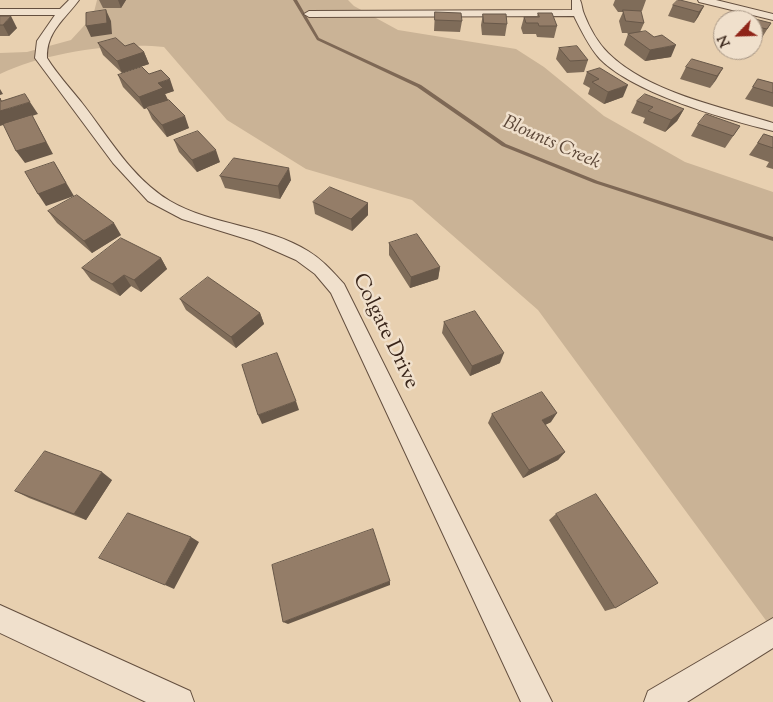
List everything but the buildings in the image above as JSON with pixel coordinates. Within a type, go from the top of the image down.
[{"type":"street","points":[[576,0],[578,13],[603,55],[627,74],[663,91],[773,128]]},
{"type":"street","points":[[703,0],[773,17]]},
{"type":"street","points":[[0,12],[69,6]]},
{"type":"street","name":"Colgate Drive","points":[[69,6],[41,42],[41,58],[138,183],[164,204],[187,216],[280,243],[301,253],[317,264],[330,277],[338,289],[536,702]]},
{"type":"street","points":[[309,14],[578,13]]},
{"type":"street","points":[[0,619],[179,702]]},
{"type":"street","points":[[659,702],[773,632]]},
{"type":"shaded area","points":[[97,0],[348,0],[354,6],[398,30],[516,49],[544,67],[604,116],[685,162],[773,192],[773,630],[538,310],[412,200],[306,169],[227,120],[164,47],[124,46],[80,51],[37,60],[0,74],[0,53],[27,52],[71,40],[93,16]]},
{"type":"waterway","name":"Blounts Creek","points":[[295,0],[318,39],[419,86],[504,145],[596,182],[773,239]]}]
